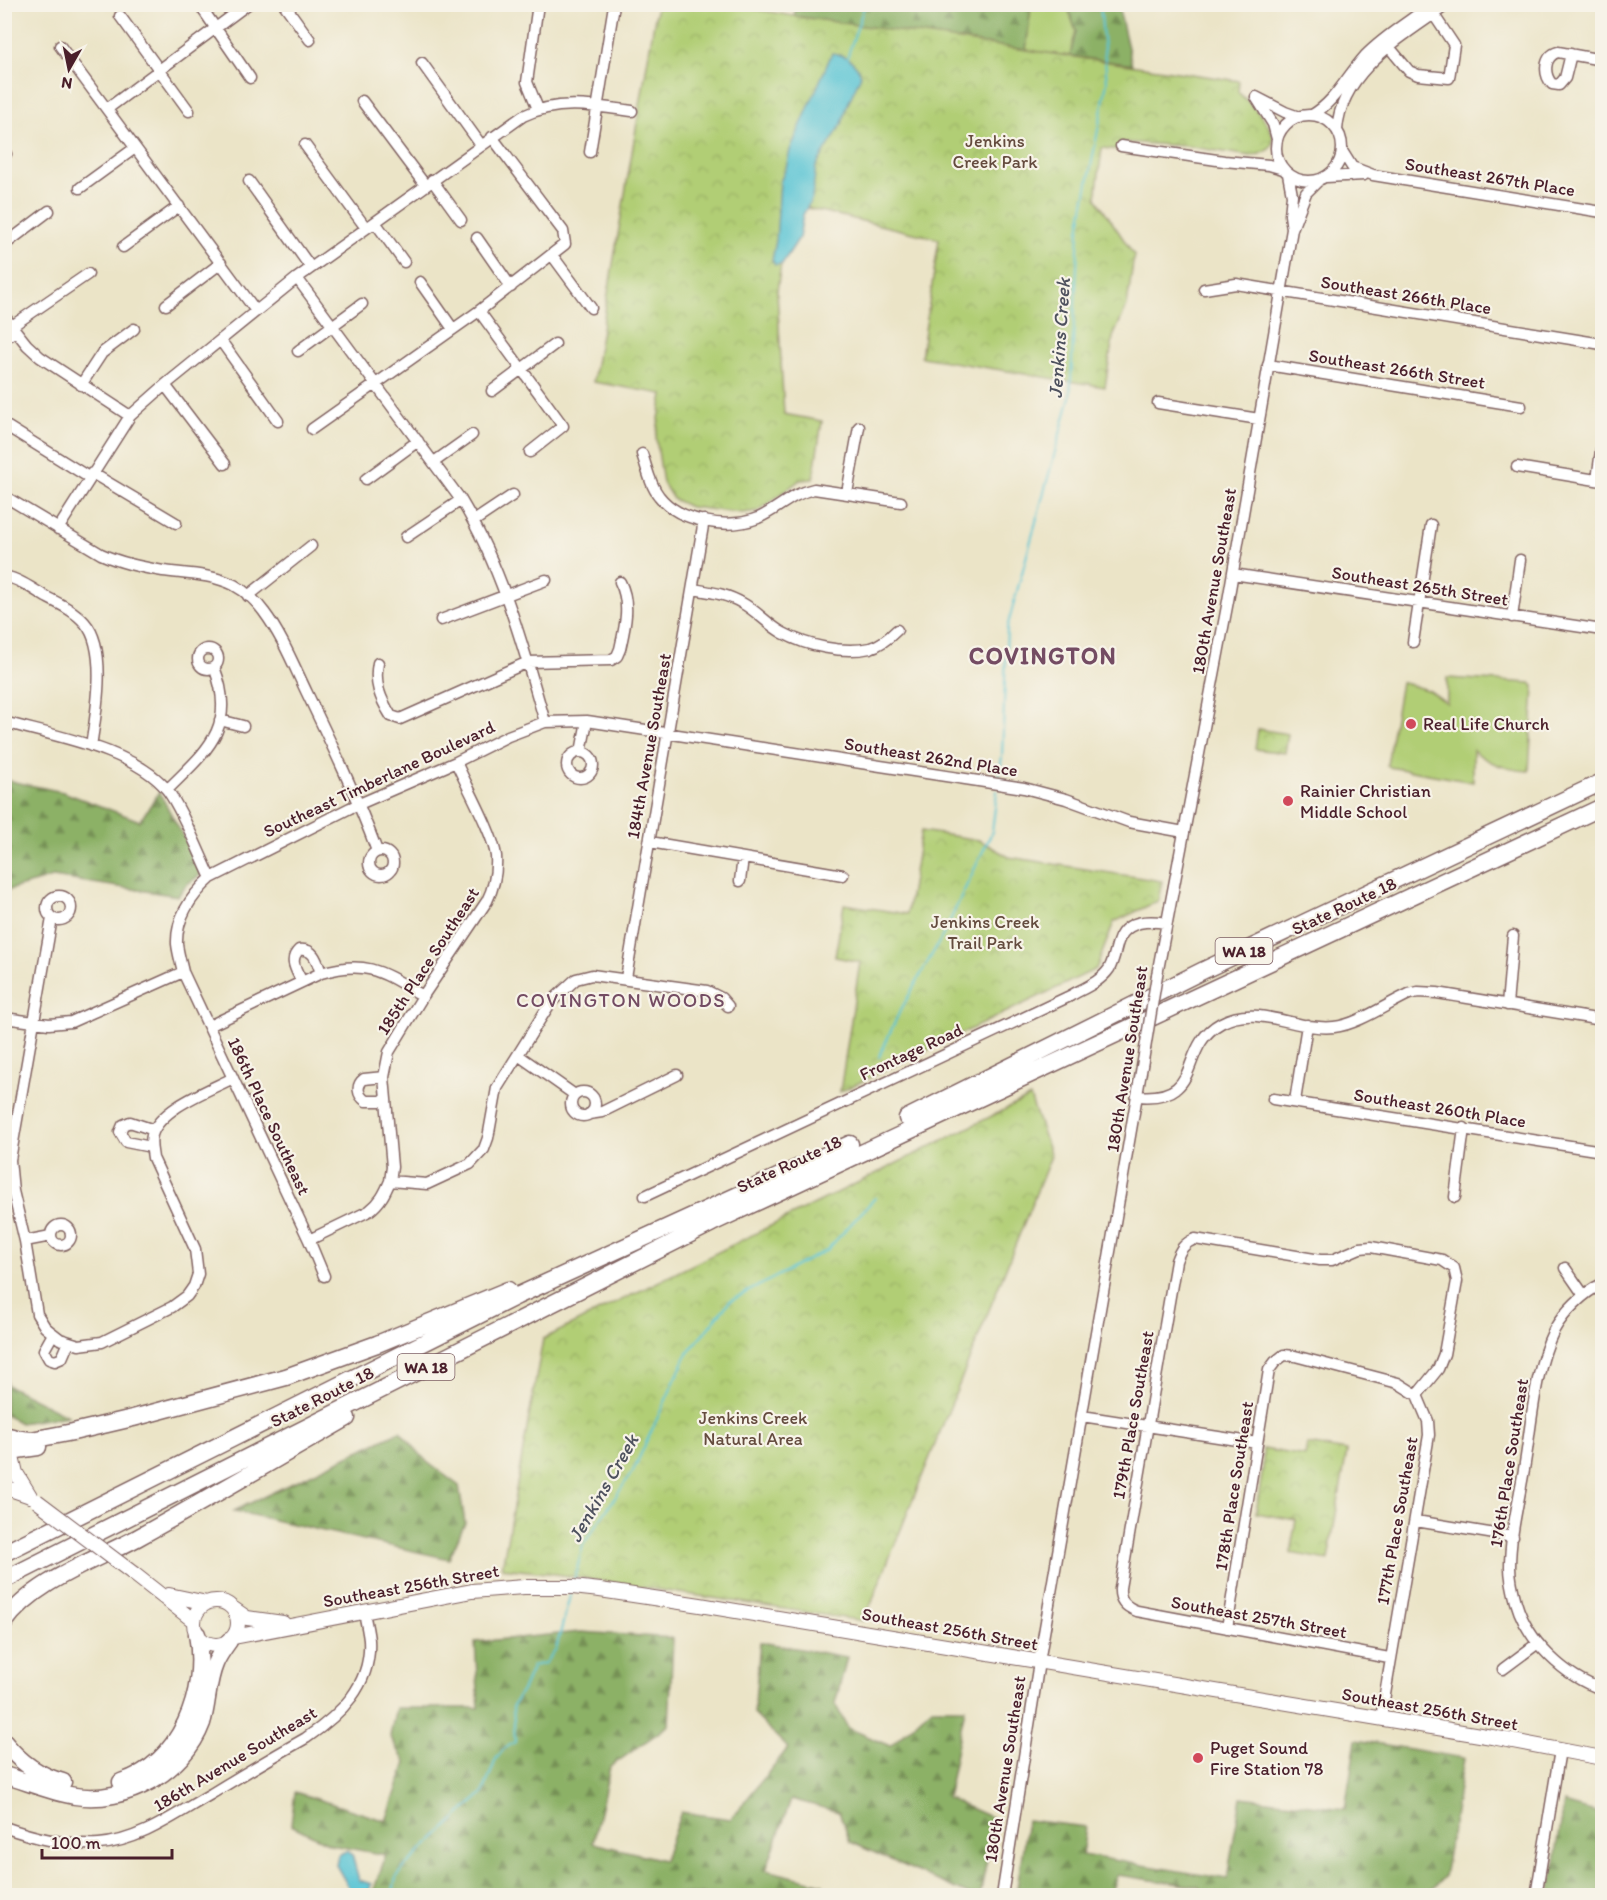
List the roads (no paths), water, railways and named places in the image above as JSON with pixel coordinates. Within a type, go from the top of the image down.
[{"type":"highway","name":"State Route 18","points":[[890,1132],[1202,971],[1602,782]]},
{"type":"highway","name":"State Route 18","points":[[4,1580],[712,1223],[848,1152],[1602,807]]},
{"type":"highway","name":"State Route 18","points":[[4,1553],[517,1296],[696,1215],[848,1152]]},
{"type":"highway","points":[[6,1443],[21,1439],[31,1440],[133,1418],[296,1374],[377,1344],[696,1215]]},
{"type":"highway","points":[[4,1623],[18,1606],[40,1589],[144,1534],[524,1317]]},
{"type":"highway","points":[[4,1742],[27,1766],[59,1782],[91,1786],[122,1782],[133,1778],[171,1748],[187,1719],[197,1688],[200,1668],[196,1628]]},
{"type":"highway","points":[[4,1775],[62,1793],[90,1797],[120,1794],[138,1788],[159,1776],[177,1759],[197,1732],[204,1714],[215,1664],[231,1639]]},
{"type":"main road","points":[[6,1443],[16,1473],[33,1498]]},
{"type":"main road","points":[[4,1487],[33,1498],[158,1591],[208,1643],[223,1644],[231,1639],[239,1623],[233,1609],[221,1601],[207,1603],[158,1591]]},
{"type":"main road","name":"Southeast 256th Street","points":[[231,1639],[291,1625],[472,1591],[502,1588],[573,1587],[625,1593],[1381,1718],[1602,1758]]},
{"type":"main road","points":[[196,1628],[198,1611],[207,1603]]},
{"type":"main road","name":"Southeast 256th Street","points":[[233,1609],[247,1618],[291,1625]]},
{"type":"street","points":[[199,4],[250,78]]},
{"type":"street","points":[[107,109],[248,4]]},
{"type":"street","points":[[284,4],[310,40]]},
{"type":"street","points":[[538,4],[527,82],[538,109]]},
{"type":"street","points":[[1247,163],[1263,158],[1276,144],[1285,126],[1299,117],[1312,115],[1329,104],[1360,62],[1376,46],[1433,10],[1448,4]]},
{"type":"street","points":[[590,152],[614,5]]},
{"type":"street","points":[[1121,146],[1274,166],[1306,181],[1323,178],[1339,163],[1342,151],[1337,130],[1338,115],[1347,95],[1366,68],[1433,10]]},
{"type":"street","points":[[1389,46],[1409,71],[1418,75],[1449,78],[1454,45],[1433,10]]},
{"type":"street","points":[[120,16],[189,111]]},
{"type":"street","points":[[60,46],[256,311]]},
{"type":"street","points":[[1571,54],[1602,60]]},
{"type":"street","points":[[422,63],[481,145]]},
{"type":"street","points":[[1286,172],[1277,156],[1273,124],[1256,97],[1299,117]]},
{"type":"street","points":[[362,101],[461,220]]},
{"type":"street","points":[[58,529],[130,416],[165,384],[310,268],[492,137],[538,109],[565,105],[598,106],[632,111]]},
{"type":"street","points":[[1312,115],[1326,120],[1337,130]]},
{"type":"street","points":[[312,429],[377,385],[564,247],[566,241],[563,231],[492,137]]},
{"type":"street","points":[[305,145],[370,225],[404,262]]},
{"type":"street","points":[[80,188],[135,148]]},
{"type":"street","name":"Southeast 267th Place","points":[[1342,151],[1352,167],[1373,175],[1602,212]]},
{"type":"street","name":"180th Avenue Southeast","points":[[1286,172],[1292,195],[1290,215],[1292,229]]},
{"type":"street","name":"Southeast 267th Place","points":[[1323,178],[1373,175]]},
{"type":"street","name":"180th Avenue Southeast","points":[[1002,1896],[1039,1662],[1144,1049],[1233,574],[1292,229],[1310,187],[1323,178]]},
{"type":"street","points":[[249,181],[310,268]]},
{"type":"street","points":[[123,247],[179,206]]},
{"type":"street","points":[[4,245],[48,211]]},
{"type":"street","points":[[477,238],[511,287]]},
{"type":"street","points":[[552,255],[591,308]]},
{"type":"street","points":[[166,305],[220,263]]},
{"type":"street","points":[[4,339],[88,274]]},
{"type":"street","points":[[297,278],[426,451],[474,521],[506,595],[545,722]]},
{"type":"street","points":[[420,282],[453,329]]},
{"type":"street","name":"Southeast 266th Place","points":[[1204,289],[1236,284],[1602,344]]},
{"type":"street","points":[[298,351],[362,304]]},
{"type":"street","points":[[479,311],[563,426],[530,452]]},
{"type":"street","points":[[4,316],[40,357],[130,416]]},
{"type":"street","points":[[81,385],[102,353],[134,329]]},
{"type":"street","points":[[221,341],[278,422]]},
{"type":"street","points":[[492,391],[555,344]]},
{"type":"street","name":"Southeast 266th Street","points":[[1268,365],[1521,406]]},
{"type":"street","points":[[165,384],[225,464]]},
{"type":"street","points":[[1158,403],[1259,419]]},
{"type":"street","points":[[8,427],[176,523]]},
{"type":"street","points":[[847,493],[859,427]]},
{"type":"street","points":[[434,462],[472,435]]},
{"type":"street","points":[[366,479],[418,441]]},
{"type":"street","points":[[1517,467],[1599,480],[1602,443]]},
{"type":"street","points":[[642,454],[658,495],[676,511],[704,520],[733,522],[755,519],[800,492],[814,489],[902,502]]},
{"type":"street","points":[[474,521],[513,495]]},
{"type":"street","points":[[4,496],[117,561],[202,576],[234,585],[248,596],[265,613],[276,631],[360,804],[377,851]]},
{"type":"street","points":[[406,537],[461,500]]},
{"type":"street","name":"184th Avenue Southeast","points":[[626,978],[704,520]]},
{"type":"street","points":[[1413,642],[1431,525]]},
{"type":"street","points":[[248,596],[310,546]]},
{"type":"street","points":[[1512,617],[1520,560]]},
{"type":"street","name":"Southeast 265th Street","points":[[1233,574],[1602,630]]},
{"type":"street","points":[[4,576],[17,580],[55,601],[87,624],[93,639],[99,683],[91,746]]},
{"type":"street","points":[[441,620],[546,579]]},
{"type":"street","points":[[378,663],[376,681],[379,695],[391,716],[405,718],[528,662],[566,660],[607,662],[617,656],[622,640],[627,605],[620,582]]},
{"type":"street","points":[[693,589],[729,597],[752,609],[783,633],[831,648],[853,650],[869,648],[880,644],[897,630]]},
{"type":"street","points":[[167,790],[208,750],[213,741],[220,720],[223,699],[214,667]]},
{"type":"street","points":[[220,720],[243,726]]},
{"type":"street","points":[[581,752],[587,721]]},
{"type":"street","name":"Southeast Timberlane Boulevard","points":[[183,972],[177,943],[180,923],[188,903],[199,889],[211,878],[360,804],[456,762],[508,736],[545,722],[587,721],[668,734]]},
{"type":"street","points":[[4,722],[91,746],[136,764],[167,790],[211,878]]},
{"type":"street","name":"Southeast 262nd Place","points":[[668,734],[1024,788],[1066,799],[1129,822],[1184,832]]},
{"type":"street","name":"185th Place Southeast","points":[[390,1181],[392,1167],[384,1077],[389,1052],[494,887],[496,855],[456,762]]},
{"type":"street","points":[[650,842],[843,875]]},
{"type":"street","points":[[740,881],[743,858]]},
{"type":"street","points":[[51,918],[10,1160],[13,1191],[25,1241],[37,1314],[45,1328],[79,1345],[102,1342],[172,1307],[187,1296],[198,1274],[195,1249],[153,1158],[151,1147],[153,1133],[174,1108],[233,1078]]},
{"type":"street","name":"Frontage Road","points":[[645,1196],[1070,996],[1095,982],[1108,970],[1119,938],[1125,930],[1135,923],[1144,921],[1166,923]]},
{"type":"street","points":[[1507,1005],[1513,936]]},
{"type":"street","points":[[302,982],[293,961],[299,950],[312,952],[321,973]]},
{"type":"street","points":[[208,1026],[321,973],[339,967],[360,966],[371,969],[392,977],[423,996]]},
{"type":"street","points":[[4,1018],[61,1024],[71,1022],[183,972]]},
{"type":"street","name":"186th Place Southeast","points":[[183,972],[324,1276]]},
{"type":"street","points":[[309,1240],[369,1211],[380,1200],[390,1181],[427,1184],[470,1164],[484,1149],[488,1138],[497,1088],[551,1002],[576,979],[592,975],[626,978],[706,991],[720,998],[728,1006]]},
{"type":"street","points":[[1137,1096],[1160,1096],[1175,1091],[1185,1079],[1203,1038],[1222,1022],[1233,1018],[1269,1017],[1307,1025],[1335,1027],[1346,1024],[1394,1000],[1418,992],[1437,993],[1602,1020]]},
{"type":"street","points":[[1295,1101],[1307,1025]]},
{"type":"street","points":[[518,1055],[575,1095]]},
{"type":"street","points":[[589,1114],[595,1104],[592,1097],[582,1092],[575,1095],[571,1102],[572,1110],[578,1115],[589,1114],[602,1112],[677,1075]]},
{"type":"street","points":[[384,1077],[364,1079],[358,1085],[358,1090],[366,1101],[386,1101]]},
{"type":"street","name":"Southeast 260th Place","points":[[1273,1099],[1602,1151]]},
{"type":"street","points":[[151,1147],[126,1142],[120,1132],[123,1125],[130,1122],[153,1133]]},
{"type":"street","points":[[1455,1197],[1464,1128]]},
{"type":"street","points":[[25,1241],[51,1236]]},
{"type":"street","name":"179th Place Southeast","points":[[1124,1604],[1120,1598],[1120,1588],[1176,1261],[1185,1244],[1196,1239],[1320,1260],[1371,1247],[1442,1260],[1454,1268],[1457,1281],[1444,1354],[1437,1369],[1417,1395]]},
{"type":"street","points":[[1565,1268],[1583,1294],[1602,1284]]},
{"type":"street","name":"176th Place Southeast","points":[[1538,1643],[1521,1616],[1516,1602],[1510,1569],[1513,1537],[1541,1366],[1555,1329],[1583,1294]]},
{"type":"street","name":"178th Place Southeast","points":[[1227,1628],[1269,1370],[1275,1362],[1284,1356],[1295,1356],[1398,1383],[1417,1395]]},
{"type":"street","name":"177th Place Southeast","points":[[1381,1718],[1389,1658],[1416,1521],[1429,1435],[1425,1409],[1417,1395]]},
{"type":"street","points":[[1082,1416],[1257,1443]]},
{"type":"street","points":[[1416,1521],[1513,1537]]},
{"type":"street","name":"Southeast 257th Street","points":[[1124,1604],[1137,1611],[1389,1658]]},
{"type":"street","name":"186th Avenue Southeast","points":[[4,1827],[44,1839],[76,1844],[117,1841],[155,1827],[306,1738],[325,1725],[355,1695],[363,1677],[369,1651],[364,1612]]},
{"type":"street","points":[[1503,1669],[1538,1643],[1569,1673],[1583,1682],[1602,1689]]},
{"type":"street","points":[[1536,1896],[1560,1750]]},
{"type":"water","points":[[832,53],[850,60],[861,75],[847,106],[842,124],[816,166],[812,198],[803,215],[799,238],[782,264],[775,265],[772,260],[776,241],[780,182],[790,150]]},
{"type":"water","points":[[346,1851],[352,1855],[359,1880],[371,1884],[368,1895],[349,1895],[348,1886],[336,1865],[338,1855]]},
{"type":"waterway","points":[[847,58],[865,4]]},
{"type":"waterway","name":"Jenkins Creek","points":[[999,776],[1002,756],[1007,628],[1070,397],[1079,230],[1107,82],[1100,4]]},
{"type":"waterway","name":"Jenkins Creek","points":[[879,1057],[899,1013],[943,935],[992,832],[997,791]]},
{"type":"waterway","name":"Jenkins Creek","points":[[574,1581],[583,1545],[633,1471],[687,1354],[730,1301],[827,1250],[875,1198]]},
{"type":"waterway","name":"Jenkins Creek","points":[[392,1896],[396,1878],[407,1864],[483,1793],[496,1759],[504,1749],[515,1742],[513,1705],[533,1666],[545,1663],[556,1649],[571,1592]]},
{"type":"place","name":"Real Life Church","points":[[1411,724]]},
{"type":"place","name":"Rainier Christian Middle School","points":[[1288,801]]},
{"type":"place","name":"Puget Sound Fire Station 78","points":[[1198,1758]]},
{"type":"district","name":"COVINGTON","points":[[1043,656]]},
{"type":"district","name":"COVINGTON WOODS","points":[[621,1000]]},
{"type":"park label","name":"Jenkins Creek Park","points":[[995,151]]},
{"type":"park label","name":"Jenkins Creek Trail Park","points":[[985,932]]},
{"type":"park label","name":"Jenkins Creek Natural Area","points":[[753,1428]]}]
